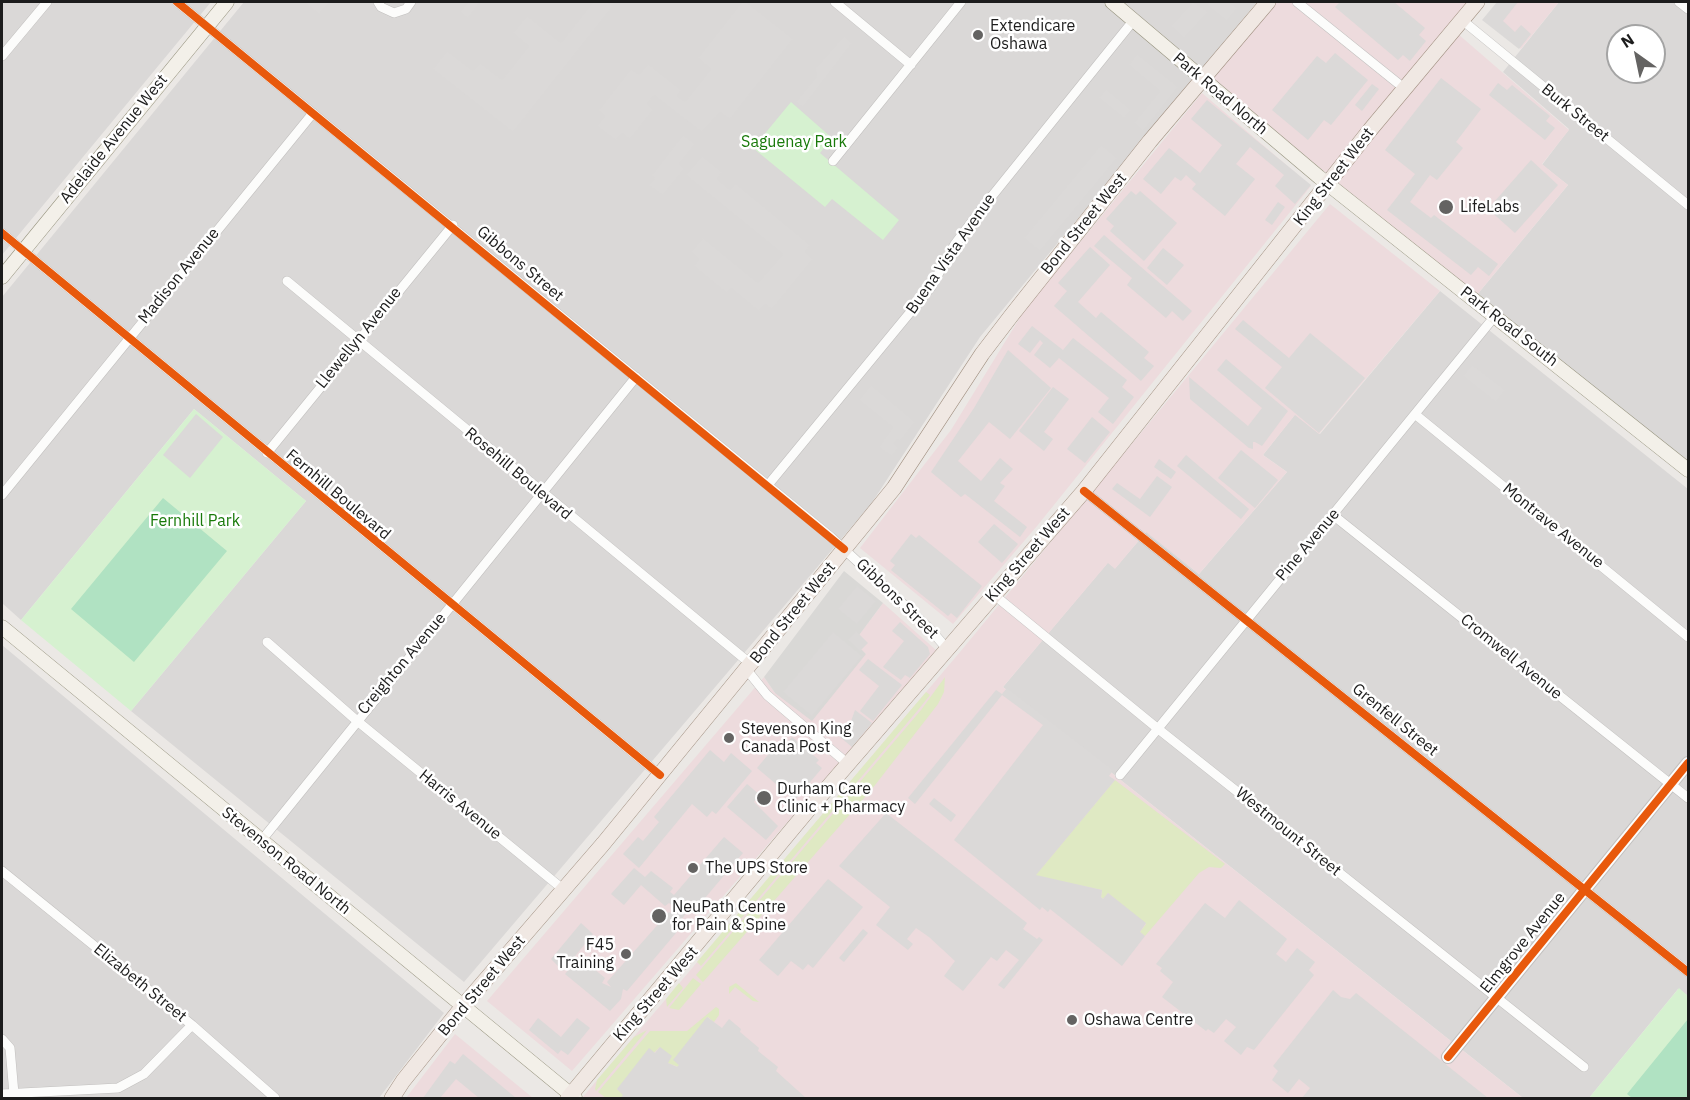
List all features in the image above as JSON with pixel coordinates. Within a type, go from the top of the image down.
[{"type":"main road","name":"Adelaide Avenue West","points":[[2,277],[228,2]]},
{"type":"main road","name":"Park Road North","points":[[1112,2],[1329,184]]},
{"type":"main road","name":"Bond Street West","points":[[392,1098],[463,1006],[564,890],[750,667],[919,453],[982,354],[1011,316],[1202,79],[1268,2]]},
{"type":"main road","name":"King Street West","points":[[571,1097],[848,764],[1084,491],[1462,20],[1474,2]]},
{"type":"main road","name":"Park Road South","points":[[1329,184],[1689,471]]},
{"type":"main road","name":"Stevenson Road North","points":[[2,627],[571,1097]]},
{"type":"street","points":[[2,56],[47,2]]},
{"type":"street","name":"Gibbons Street","points":[[177,2],[453,225],[768,485],[844,549],[930,629],[948,650]]},
{"type":"street","points":[[378,2],[381,7],[393,13],[406,9],[411,2]]},
{"type":"street","points":[[835,2],[911,64]]},
{"type":"street","points":[[833,161],[962,2]]},
{"type":"street","points":[[1297,2],[1405,89]]},
{"type":"street","points":[[1679,2],[1689,9]]},
{"type":"street","name":"Burk Street","points":[[1462,20],[1689,206]]},
{"type":"street","name":"Buena Vista Avenue","points":[[768,485],[931,287],[955,244],[980,211],[1133,21]]},
{"type":"street","name":"Madison Avenue","points":[[2,495],[313,113]]},
{"type":"street","name":"Llewellyn Avenue","points":[[267,453],[357,339],[453,225]]},
{"type":"street","name":"Fernhill Boulevard","points":[[2,233],[450,606],[660,775]]},
{"type":"street","name":"Rosehill Boulevard","points":[[287,281],[750,667],[767,695],[848,764]]},
{"type":"street","name":"Pine Avenue","points":[[1120,775],[1495,316]]},
{"type":"street","name":"Creighton Avenue","points":[[261,841],[356,720],[636,377]]},
{"type":"street","name":"Montrave Avenue","points":[[1416,415],[1689,637]]},
{"type":"street","name":"Grenfell Street","points":[[1084,491],[1689,972]]},
{"type":"street","name":"Cromwell Avenue","points":[[1333,515],[1689,798]]},
{"type":"street","name":"Westmount Street","points":[[993,594],[1157,728],[1584,1067]]},
{"type":"street","name":"Harris Avenue","points":[[267,642],[356,720],[564,890]]},
{"type":"street","name":"Elmgrove Avenue","points":[[1448,1057],[1689,763]]},
{"type":"street","name":"Elizabeth Street","points":[[2,871],[192,1025],[275,1098]]},
{"type":"street","points":[[2,1094],[118,1088],[144,1074],[192,1025]]},
{"type":"street","points":[[2,1039],[10,1048],[14,1094]]},
{"type":"shaded area","points":[[2,2],[211,2],[2,255]]},
{"type":"shaded area","points":[[244,2],[1257,2],[980,337],[871,504],[464,982],[131,711],[306,501],[194,409],[21,620],[2,603],[2,297]]},
{"type":"shaded area","points":[[304,2],[330,2],[319,14]]},
{"type":"shaded area","points":[[468,2],[480,2],[468,18],[460,12]]},
{"type":"shaded area","points":[[593,2],[607,2],[613,6],[513,132],[433,69],[447,51],[473,71],[480,63],[502,80],[529,46],[513,33],[527,16],[561,43]]},
{"type":"shaded area","points":[[742,2],[746,2],[793,39],[730,119],[720,112],[702,132],[654,95],[647,104],[653,110],[630,139],[622,133],[616,140],[597,126],[605,116],[599,110],[631,69],[639,75],[648,64],[681,90],[677,96],[685,102],[711,69],[698,58]]},
{"type":"shaded area","points":[[1193,2],[1208,12],[1184,38],[1171,26]]},
{"type":"shaded area","points":[[1210,2],[1229,2],[1237,8],[1227,21],[1207,5]]},
{"type":"shaded area","points":[[1277,2],[1475,2],[1458,34],[1569,130],[1542,164],[1568,185],[1476,296],[1209,77]]},
{"type":"shaded area","points":[[1340,2],[1394,2],[1425,28],[1419,35],[1426,41],[1410,61],[1403,55],[1398,60],[1335,7]]},
{"type":"shaded area","points":[[1497,2],[1518,2],[1503,21],[1515,32],[1521,25],[1531,34],[1519,49],[1482,20]]},
{"type":"shaded area","points":[[1498,2],[1559,2],[1521,49],[1483,20]]},
{"type":"shaded area","points":[[1559,2],[1688,2],[1688,461],[1476,296],[1568,185],[1542,165],[1569,129],[1503,72]]},
{"type":"shaded area","points":[[844,36],[852,43],[803,107],[796,102],[817,76],[816,68]]},
{"type":"shaded area","points":[[1335,53],[1368,80],[1331,125],[1324,120],[1308,140],[1272,110],[1317,56],[1326,63]]},
{"type":"shaded area","points":[[1137,54],[1178,87],[1143,131],[1134,123],[1160,91],[1129,65]]},
{"type":"shaded area","points":[[1441,78],[1481,109],[1456,142],[1463,148],[1437,180],[1430,175],[1410,202],[1431,218],[1434,215],[1498,264],[1489,276],[1478,267],[1471,275],[1387,210],[1415,174],[1385,150]]},
{"type":"shaded area","points":[[1498,83],[1507,90],[1512,85],[1550,116],[1546,121],[1555,128],[1545,140],[1489,95]]},
{"type":"shaded area","points":[[1372,84],[1379,89],[1362,111],[1355,105]]},
{"type":"shaded area","points":[[1106,89],[1131,110],[1124,118],[1099,98]]},
{"type":"shaded area","points":[[1202,93],[1311,186],[1037,526],[953,624],[860,548],[951,430],[1024,311]]},
{"type":"shaded area","points":[[1207,100],[1311,185],[1295,204],[1275,186],[1284,175],[1250,147],[1236,164],[1255,179],[1225,216],[1192,189],[1196,184],[1186,175],[1181,181],[1175,177],[1161,194],[1143,179],[1169,148],[1200,173],[1222,145],[1191,119]]},
{"type":"shaded area","points":[[683,135],[695,144],[679,164],[684,169],[663,195],[649,185],[655,178],[652,175]]},
{"type":"shaded area","points":[[1101,145],[1117,158],[1040,251],[1024,238]]},
{"type":"shaded area","points":[[702,156],[722,172],[717,179],[730,190],[736,184],[810,245],[805,252],[813,259],[772,309],[765,304],[759,311],[731,288],[727,293],[694,266],[699,259],[691,252],[703,238],[758,283],[783,254],[686,175]]},
{"type":"shaded area","points":[[1531,160],[1558,185],[1515,233],[1488,209]]},
{"type":"shaded area","points":[[1131,191],[1136,195],[1140,191],[1177,223],[1144,261],[1110,231],[1114,226],[1106,219]]},
{"type":"shaded area","points":[[1278,202],[1285,207],[1272,225],[1265,220]]},
{"type":"shaded area","points":[[1330,204],[1440,291],[1319,434],[1295,415],[1263,455],[1287,472],[1199,574],[1146,532],[1115,569],[1108,563],[1003,687],[1523,1098],[582,1098],[960,652]]},
{"type":"shaded area","points":[[1104,235],[1192,311],[1183,321],[1172,311],[1166,318],[1127,285],[1132,278],[1094,246]]},
{"type":"shaded area","points":[[1090,247],[1110,265],[1078,302],[1096,318],[1101,312],[1149,352],[1144,358],[1154,366],[1141,381],[1054,306],[1067,291],[1058,283]]},
{"type":"shaded area","points":[[1163,248],[1184,265],[1167,285],[1147,268]]},
{"type":"shaded area","points":[[1440,291],[1688,489],[1688,996],[1678,989],[1589,1098],[1523,1098],[1003,687],[1108,562],[1115,568],[1147,531],[1199,574],[1287,472],[1263,455],[1295,414],[1320,434]]},
{"type":"shaded area","points":[[1243,320],[1289,358],[1310,333],[1365,378],[1319,433],[1265,388],[1282,367],[1235,329]]},
{"type":"shaded area","points":[[1032,326],[1063,350],[1073,338],[1127,380],[1122,387],[1134,397],[1113,424],[1098,412],[1109,398],[1059,358],[1050,368],[1034,355],[1043,343],[1040,340],[1030,353],[1018,344]]},
{"type":"shaded area","points":[[1008,350],[1051,388],[1010,439],[989,422],[958,461],[981,481],[1000,458],[1013,469],[1000,483],[1005,486],[994,501],[1027,527],[1020,537],[965,494],[961,497],[931,472],[974,408]]},
{"type":"shaded area","points":[[1226,359],[1288,411],[1262,446],[1253,442],[1253,449],[1249,448],[1190,399],[1189,377],[1248,426],[1262,408],[1217,370]]},
{"type":"shaded area","points":[[1472,365],[1505,390],[1496,402],[1463,376]]},
{"type":"shaded area","points":[[871,385],[915,422],[900,441],[897,439],[893,443],[898,448],[892,456],[879,447],[893,427],[859,400]]},
{"type":"shaded area","points":[[1053,387],[1069,399],[1044,432],[1053,439],[1044,451],[1019,431]]},
{"type":"shaded area","points":[[196,414],[223,437],[190,478],[163,455]]},
{"type":"shaded area","points":[[1092,417],[1110,432],[1085,463],[1067,449]]},
{"type":"shaded area","points":[[1241,450],[1278,480],[1255,508],[1218,478]]},
{"type":"shaded area","points":[[1186,455],[1249,509],[1241,519],[1177,466]]},
{"type":"shaded area","points":[[1159,459],[1176,472],[1171,479],[1154,467]]},
{"type":"shaded area","points":[[1157,476],[1172,487],[1150,517],[1112,489],[1117,483],[1140,499]]},
{"type":"shaded area","points":[[994,524],[1018,544],[1002,563],[978,542]]},
{"type":"shaded area","points":[[911,534],[916,538],[919,535],[982,586],[957,618],[951,613],[948,616],[891,570],[895,565],[890,561]]},
{"type":"shaded area","points":[[844,571],[883,603],[854,642],[866,654],[812,721],[775,693],[764,677]]},
{"type":"shaded area","points":[[857,586],[876,601],[857,624],[838,609]]},
{"type":"shaded area","points":[[883,603],[936,650],[572,1071],[487,1001],[764,677],[775,693],[866,654],[853,643]]},
{"type":"shaded area","points":[[900,622],[928,647],[930,654],[910,678],[905,675],[901,680],[883,667],[904,641],[892,631]]},
{"type":"shaded area","points":[[856,631],[868,643],[860,651],[848,640]]},
{"type":"shaded area","points":[[833,632],[862,656],[812,716],[783,692]]},
{"type":"shaded area","points":[[2,645],[444,1013],[379,1098],[2,1098]]},
{"type":"shaded area","points":[[868,659],[902,685],[873,721],[860,711],[879,686],[859,670]]},
{"type":"shaded area","points":[[1007,688],[1113,770],[1109,776],[1115,780],[1036,875],[1102,890],[1103,899],[1108,893],[1146,923],[1140,932],[1145,936],[1122,966],[1050,909],[1048,912],[1042,907],[1040,910],[954,840],[1043,725],[1002,695],[915,804],[908,798],[996,690],[1002,694]]},
{"type":"shaded area","points":[[855,710],[872,723],[852,747],[834,732],[850,724]]},
{"type":"shaded area","points":[[792,737],[819,760],[816,763],[822,768],[795,800],[757,768],[777,744],[783,748]]},
{"type":"shaded area","points":[[710,750],[724,762],[731,753],[752,771],[716,814],[712,811],[707,817],[692,804],[639,868],[623,854],[638,837],[643,841],[659,822],[654,817]]},
{"type":"shaded area","points":[[747,784],[760,795],[754,802],[778,826],[766,840],[727,807]]},
{"type":"shaded area","points":[[934,798],[956,815],[951,822],[929,804]]},
{"type":"shaded area","points":[[886,813],[1027,923],[1023,929],[1037,939],[1039,937],[1043,940],[1004,989],[998,985],[1019,960],[1006,950],[997,961],[991,957],[963,991],[944,976],[955,961],[929,937],[916,928],[907,939],[913,944],[908,950],[876,925],[890,907],[839,866]]},
{"type":"shaded area","points":[[724,837],[743,853],[694,911],[690,908],[678,924],[681,927],[627,991],[623,989],[621,999],[610,1011],[565,974],[575,962],[582,968],[587,963],[605,978],[602,983],[611,987],[607,982],[669,912],[673,914],[677,909],[669,903],[665,906],[641,885],[624,905],[611,894],[634,868],[645,877],[651,871],[673,888],[670,892],[674,895]]},
{"type":"shaded area","points":[[828,879],[863,907],[813,968],[808,964],[803,970],[791,961],[778,976],[759,960]]},
{"type":"shaded area","points":[[1239,900],[1287,939],[1276,954],[1286,962],[1297,948],[1315,962],[1309,970],[1314,975],[1254,1050],[1247,1047],[1241,1055],[1224,1041],[1236,1027],[1226,1019],[1214,1033],[1208,1029],[1206,1031],[1162,997],[1173,982],[1160,971],[1162,968],[1156,964],[1205,903],[1225,918]]},
{"type":"shaded area","points":[[581,923],[593,934],[563,971],[551,959]]},
{"type":"shaded area","points":[[863,929],[868,933],[844,962],[839,958]]},
{"type":"shaded area","points":[[1333,990],[1341,997],[1350,999],[1356,993],[1488,1098],[1302,1098],[1310,1088],[1299,1079],[1288,1093],[1272,1080],[1278,1071],[1273,1066]]},
{"type":"shaded area","points":[[707,1017],[722,1028],[729,1019],[759,1048],[758,1051],[778,1067],[776,1071],[806,1098],[621,1098],[623,1095],[617,1089],[649,1048],[655,1053],[660,1047],[672,1056],[668,1063],[677,1067],[679,1065],[673,1060]]},
{"type":"shaded area","points":[[538,1018],[561,1037],[577,1018],[590,1028],[568,1055],[561,1050],[558,1054],[529,1030]]},
{"type":"shaded area","points":[[455,1034],[533,1098],[406,1098]]},
{"type":"shaded area","points":[[463,1054],[516,1098],[479,1098],[456,1079],[440,1098],[423,1098],[450,1061],[455,1064]]},
{"type":"green space","name":"Saguenay Park","points":[[791,102],[832,138],[820,153],[899,220],[883,240],[832,199],[825,207],[753,148]]},
{"type":"green space","name":"Fernhill Park","points":[[194,409],[306,501],[131,711],[21,620]]},
{"type":"green space","points":[[163,498],[227,551],[134,662],[71,609]]},
{"type":"green space","points":[[945,677],[944,692],[938,704],[872,789],[703,982],[696,975],[921,710]]},
{"type":"green space","points":[[926,692],[930,695],[918,710],[701,966],[697,962]]},
{"type":"green space","points":[[1115,780],[1225,864],[1221,868],[1209,867],[1199,873],[1145,936],[1140,932],[1146,924],[1108,893],[1103,899],[1102,890],[1035,876]]},
{"type":"green space","points":[[693,978],[701,984],[679,1010],[669,1008]]},
{"type":"green space","points":[[679,983],[683,988],[667,1007],[666,999]]},
{"type":"green space","points":[[736,983],[759,1002],[753,1001],[735,987],[729,994],[729,987]]},
{"type":"green space","points":[[1679,988],[1688,996],[1688,1098],[1589,1098]]},
{"type":"green space","points":[[716,1007],[719,1009],[719,1015],[714,1022],[708,1017],[678,1067],[668,1063],[660,1047],[617,1089],[624,1095],[621,1098],[606,1098],[598,1092],[650,1031],[687,1031]]},
{"type":"green space","points":[[1688,1019],[1688,1098],[1632,1098],[1627,1094]]},
{"type":"green space","points":[[647,1030],[596,1091],[597,1080],[634,1037]]},
{"type":"cycle path","points":[[177,2],[844,549]]},
{"type":"cycle path","points":[[2,233],[660,775]]},
{"type":"cycle path","points":[[1084,491],[1688,972]]},
{"type":"cycle path","points":[[1448,1057],[1688,763]]},
{"type":"place","name":"Extendicare Oshawa","points":[[978,35]]},
{"type":"place","name":"LifeLabs","points":[[1446,207]]},
{"type":"place","name":"Stevenson King Canada Post","points":[[729,738]]},
{"type":"place","name":"Durham Care Clinic + Pharmacy","points":[[764,798]]},
{"type":"place","name":"The UPS Store","points":[[693,868]]},
{"type":"place","name":"NeuPath Centre for Pain & Spine","points":[[659,916]]},
{"type":"place","name":"F45 Training","points":[[626,954]]},
{"type":"place","name":"Oshawa Centre","points":[[1072,1020]]}]
